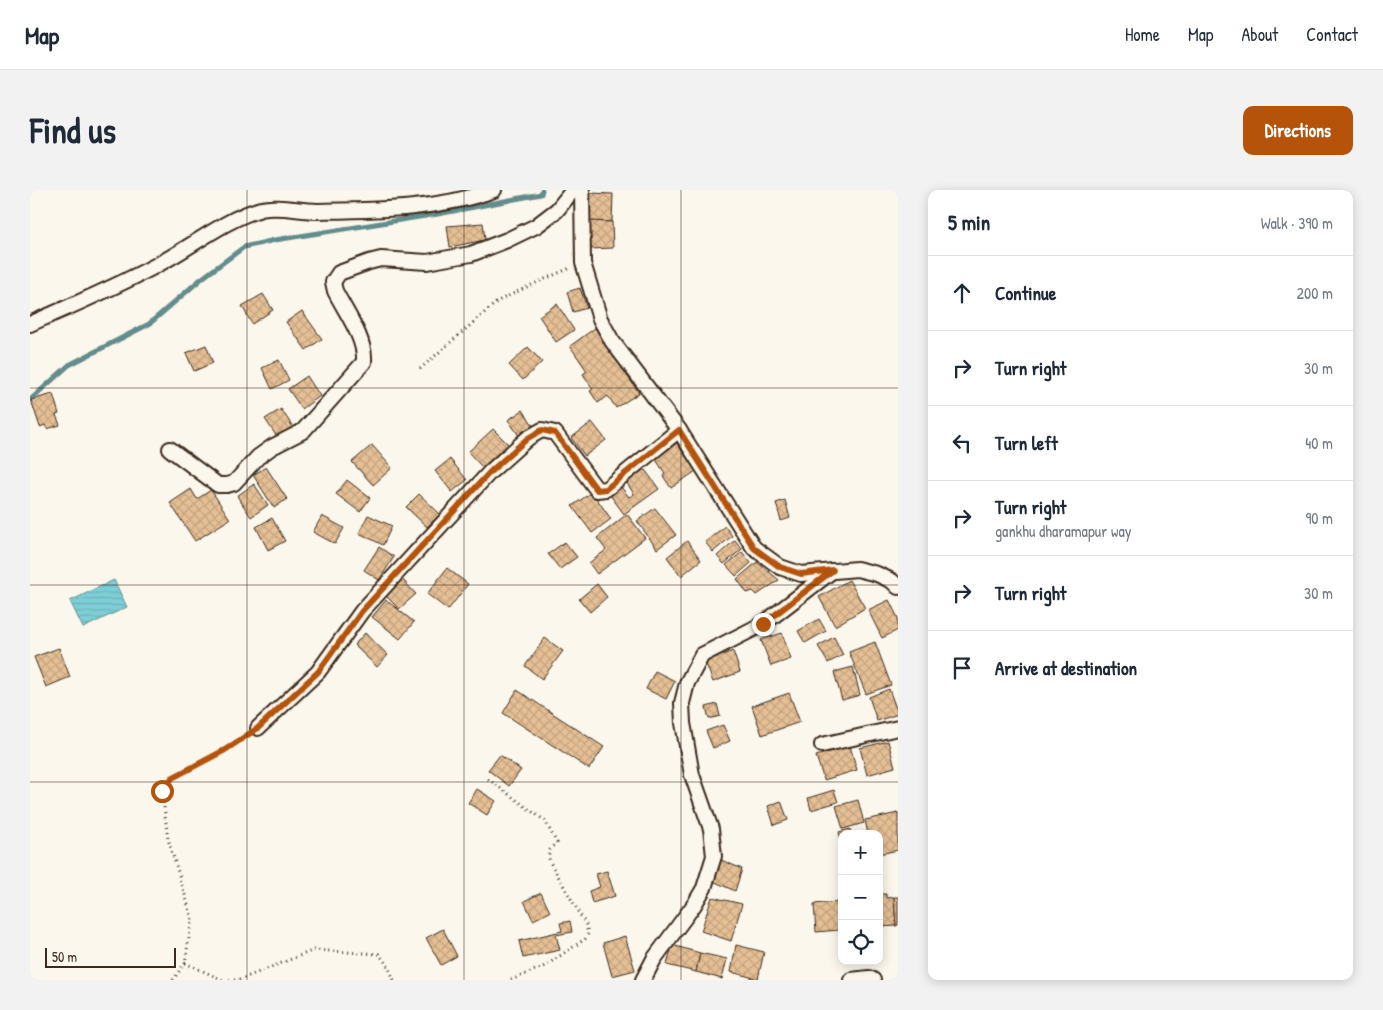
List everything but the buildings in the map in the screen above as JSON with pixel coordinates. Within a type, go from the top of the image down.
[{"type":"street","points":[[30,324],[150,269],[214,230],[262,209],[308,211],[372,210],[424,206],[472,198],[494,190]]},
{"type":"street","points":[[170,449],[218,485],[234,483],[258,457],[272,447],[303,431],[364,362],[363,344],[335,291],[333,282],[339,273],[381,259],[427,262],[471,254],[536,226],[557,210],[573,190]]},
{"type":"street","points":[[582,190],[582,263],[600,319],[612,341],[679,430],[754,548],[780,567],[801,574],[857,569],[877,574],[892,581],[898,587]]},
{"type":"street","points":[[258,728],[318,672],[362,611],[490,472],[528,438],[542,430],[555,433],[597,490],[606,489],[679,430]]},
{"type":"street","points":[[643,980],[654,959],[701,894],[711,870],[714,856],[712,829],[692,775],[683,723],[682,703],[687,683],[702,655],[763,624],[833,570]]},
{"type":"street","points":[[822,745],[898,728]]},
{"type":"street","points":[[851,980],[869,978],[873,980]]},
{"type":"path","points":[[420,369],[498,301],[582,263]]},
{"type":"path","points":[[173,980],[185,963],[192,918],[168,839],[162,791],[172,778],[225,750],[258,728]]},
{"type":"path","points":[[488,780],[545,821],[557,843],[550,848],[548,854],[550,862],[586,925],[588,934],[585,939],[545,966],[512,980]]},
{"type":"path","points":[[229,980],[239,980],[314,950],[379,954],[388,966],[394,980]]},
{"type":"path","points":[[185,963],[223,980]]},
{"type":"water","points":[[114,580],[127,607],[83,628],[70,601]]},
{"type":"waterway","points":[[30,400],[69,365],[149,324],[201,279],[244,247],[275,240],[438,214],[541,194],[542,190]]},
{"type":"route","points":[[162,791],[172,778],[225,750],[258,728],[318,672],[362,611],[490,472],[528,438],[542,430],[555,433],[597,490],[606,489],[679,430],[754,548],[780,567],[801,574],[833,570],[763,624]]}]
